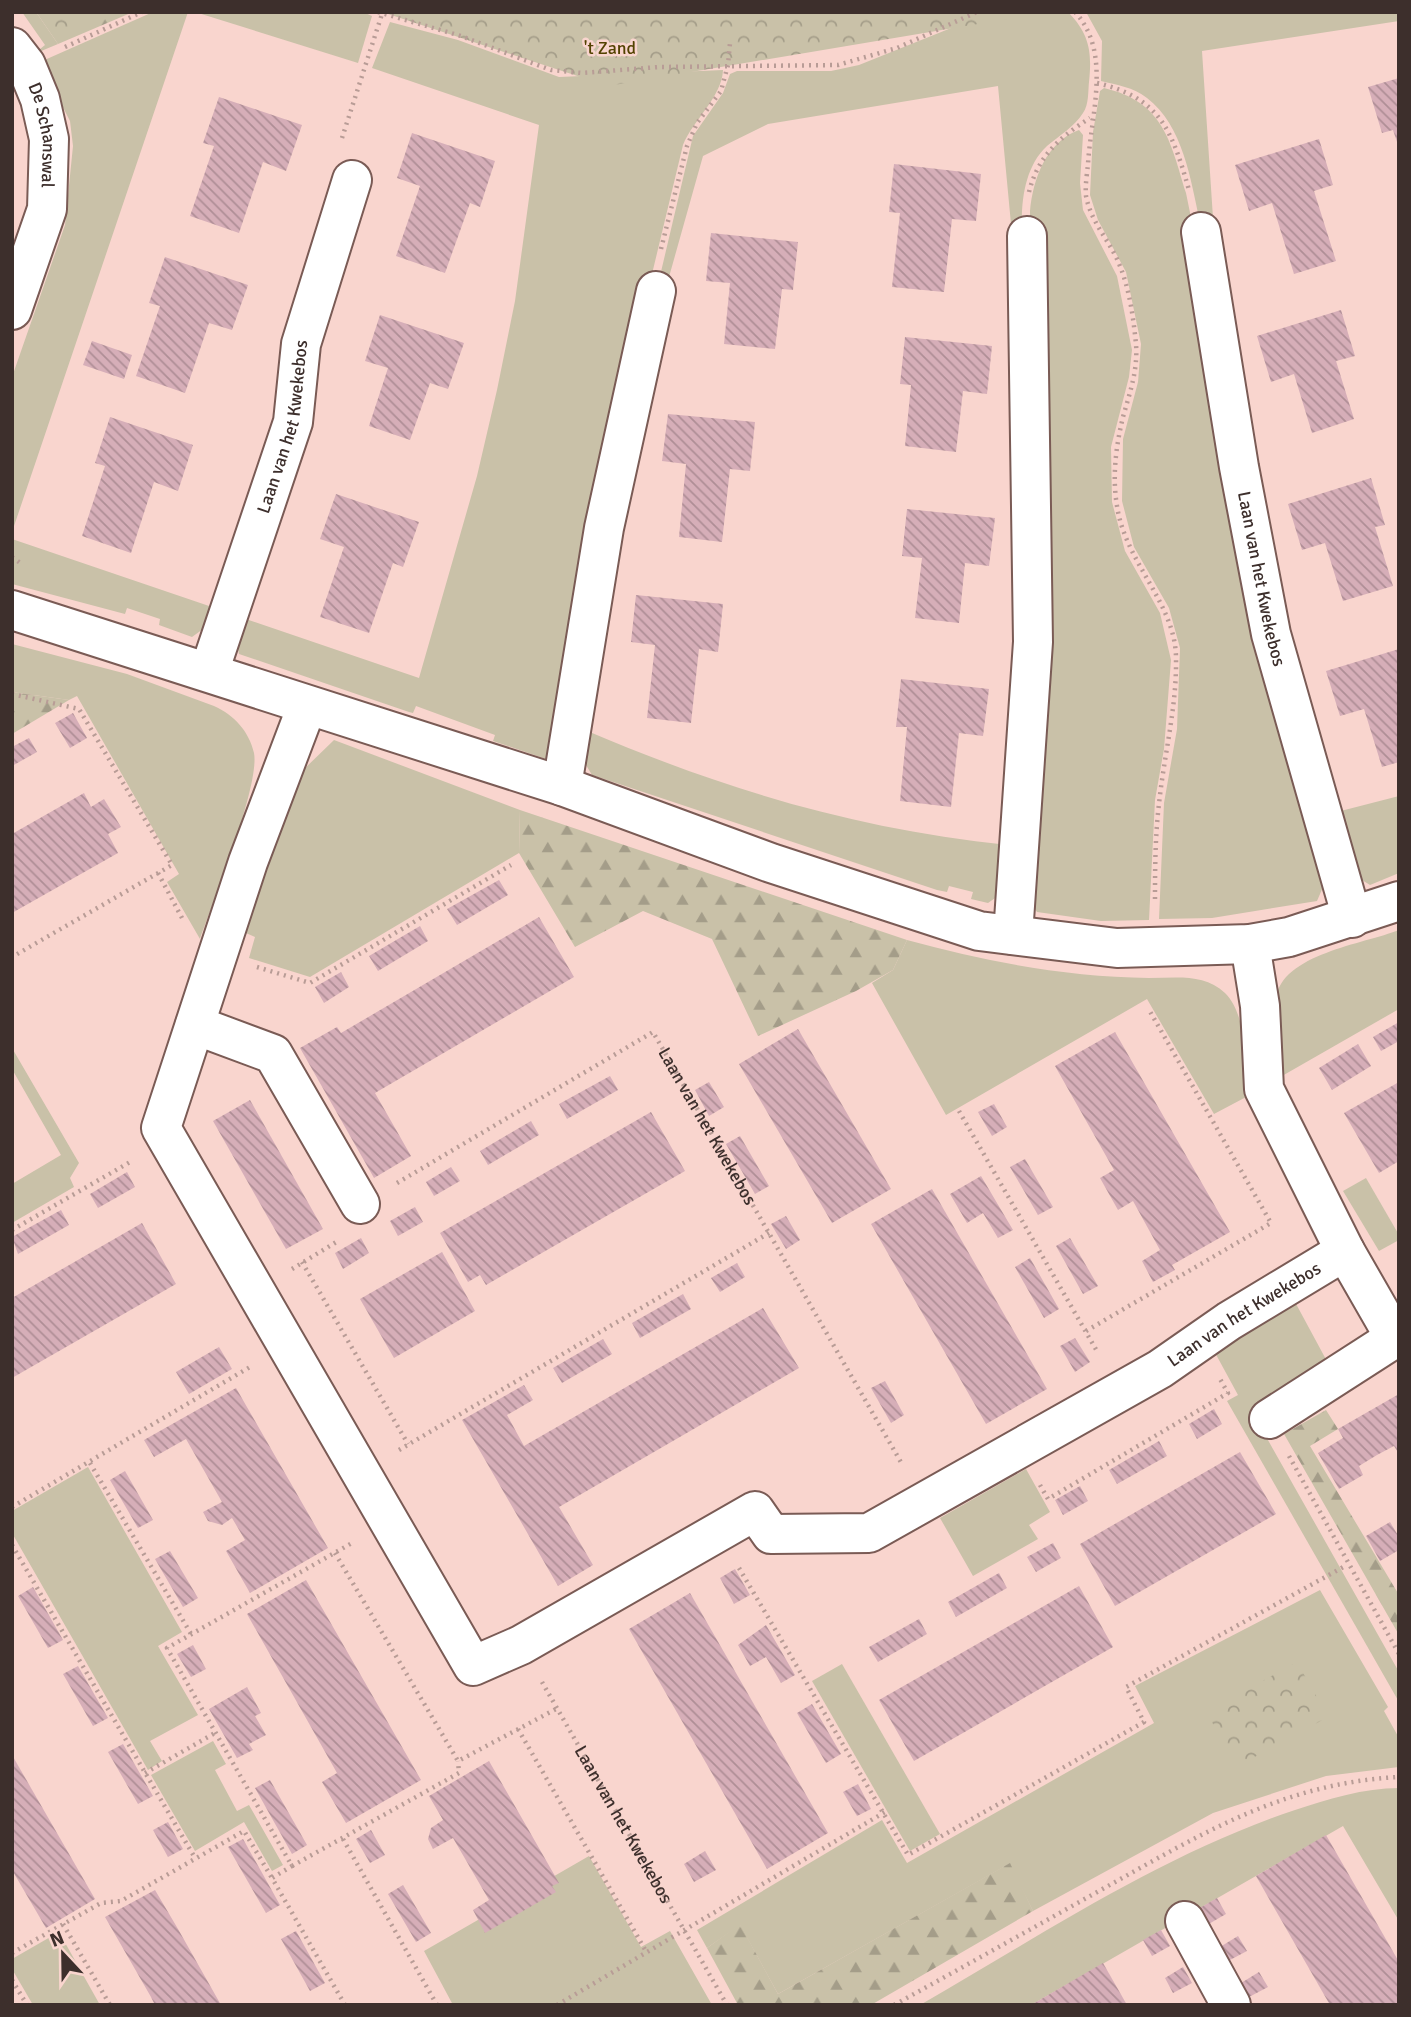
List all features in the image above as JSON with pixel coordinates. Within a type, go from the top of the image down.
[{"type":"street","name":"De Schanswal","points":[[12,310],[47,209],[49,139],[47,118],[19,56]]},
{"type":"street","name":"Laan van het Kwekebos","points":[[209,672],[293,422],[301,344],[352,180]]},
{"type":"street","name":"Laan van het Kwekebos","points":[[1201,232],[1239,467],[1271,634],[1352,919]]},
{"type":"street","points":[[1013,935],[1033,642],[1027,236]]},
{"type":"street","points":[[562,786],[604,528],[656,291]]},
{"type":"street","points":[[12,610],[562,786],[771,863],[979,931],[1116,948],[1250,944],[1289,937],[1352,919],[1399,901]]},
{"type":"street","name":"Laan van het Kwekebos","points":[[307,705],[248,862],[161,1128],[473,1666],[521,1644],[755,1511],[771,1534],[869,1533],[1160,1370],[1229,1321],[1345,1251]]},
{"type":"street","points":[[1250,944],[1261,1006],[1264,1088],[1345,1251],[1397,1337],[1269,1419]]},
{"type":"street","points":[[195,1025],[273,1054],[360,1204]]},
{"type":"street","points":[[1185,1921],[1230,2005]]},
{"type":"path","points":[[19,56],[142,12]]},
{"type":"path","points":[[352,180],[337,155],[380,13],[461,36],[551,70],[582,73],[728,65],[838,65],[897,48],[977,12]]},
{"type":"path","points":[[1075,12],[1087,25],[1097,52],[1097,83],[1091,118],[1086,193],[1094,223],[1115,256],[1127,288],[1136,347],[1135,377],[1115,458],[1116,507],[1133,559],[1166,612],[1176,654],[1171,734],[1159,802],[1154,946]]},
{"type":"path","points":[[656,291],[658,261],[687,146],[697,123],[721,91],[730,43]]},
{"type":"path","points":[[1097,83],[1135,94],[1150,105],[1166,125],[1181,163],[1201,232]]},
{"type":"path","points":[[1027,236],[1026,207],[1038,164],[1048,150],[1068,132],[1091,118]]},
{"type":"path","points":[[12,694],[79,709],[172,865],[12,957]]},
{"type":"path","points":[[158,873],[199,950],[310,983],[511,865]]},
{"type":"path","points":[[1086,1331],[1270,1223],[1148,1008]]},
{"type":"path","name":"Laan van het Kwekebos","points":[[360,1204],[653,1032],[924,1502]]},
{"type":"path","points":[[959,1111],[1121,1391]]},
{"type":"path","points":[[12,1230],[168,1140]]},
{"type":"path","points":[[255,1291],[371,1221],[360,1204]]},
{"type":"path","points":[[361,1472],[769,1233]]},
{"type":"path","points":[[302,1262],[408,1444]]},
{"type":"path","points":[[12,1507],[287,1345]]},
{"type":"path","points":[[1269,1419],[1399,1654]]},
{"type":"path","points":[[90,1463],[191,1634]]},
{"type":"path","points":[[292,1866],[167,1648],[390,1522]]},
{"type":"path","points":[[718,1531],[885,1812],[908,1856],[1144,1722],[1126,1688],[1348,1565]]},
{"type":"path","points":[[12,1545],[195,1858]]},
{"type":"path","name":"Laan van het Kwekebos","points":[[521,1644],[727,2005]]},
{"type":"path","points":[[518,1729],[647,1953]]},
{"type":"path","points":[[145,1773],[215,1733]]},
{"type":"path","points":[[272,1878],[459,1773],[458,1761]]},
{"type":"path","points":[[894,2005],[1211,1829],[1286,1796],[1359,1779],[1399,1777]]},
{"type":"path","points":[[557,2005],[885,1812]]},
{"type":"path","points":[[13,1951],[101,1903],[121,1901],[244,1831],[345,2005]]},
{"type":"path","points":[[343,1839],[437,2005]]},
{"type":"path","points":[[64,1924],[110,2005]]},
{"type":"path","points":[[12,1980],[27,2005]]},
{"type":"green space","points":[[22,12],[36,12],[58,44],[34,54],[45,45]]},
{"type":"green space","points":[[36,12],[133,12],[58,44]]},
{"type":"green space","points":[[37,12],[108,12],[56,39]]},
{"type":"green space","points":[[153,12],[188,12],[12,532],[12,377],[65,225],[73,146],[70,121],[40,62]]},
{"type":"green space","points":[[195,12],[363,12],[372,16],[358,63]]},
{"type":"green space","name":"'t Zand","points":[[382,12],[1049,12],[608,86]]},
{"type":"green space","points":[[991,12],[1069,13],[1081,29],[1090,53],[1085,110],[1071,127],[1047,146],[1034,163],[1026,183],[1022,226],[1011,224],[998,86],[768,124],[703,156],[669,277],[660,276],[693,136],[723,93],[730,74],[737,71],[831,71],[859,65]]},
{"type":"green space","points":[[1086,12],[1399,12],[1399,21],[1202,51],[1213,218],[1200,222],[1184,155],[1169,123],[1159,109],[1142,94],[1101,81],[1102,41]]},
{"type":"green space","points":[[390,22],[458,40],[559,77],[723,70],[718,90],[683,145],[652,274],[553,754],[546,759],[493,741],[495,735],[416,706],[413,713],[409,712],[239,654],[237,643],[243,618],[419,678],[477,476],[515,301],[539,125],[372,68]]},
{"type":"green space","points":[[1104,88],[1124,94],[1140,103],[1162,126],[1186,193],[1326,880],[1317,901],[1212,918],[1159,919],[1164,803],[1177,729],[1180,648],[1169,608],[1134,547],[1122,501],[1123,439],[1138,382],[1141,344],[1126,272],[1098,220],[1090,195],[1093,132],[1100,91]]},
{"type":"green space","points":[[1079,130],[1083,135],[1080,183],[1083,210],[1117,276],[1132,350],[1129,377],[1111,447],[1112,502],[1125,551],[1160,613],[1171,660],[1164,749],[1155,800],[1149,920],[1101,921],[1037,912],[1033,906],[1030,211],[1034,187],[1043,163],[1058,143]]},
{"type":"green space","points":[[12,539],[212,607],[203,629],[192,637],[159,625],[160,619],[127,608],[125,614],[12,584]]},
{"type":"green space","points":[[12,644],[127,674],[214,706],[234,719],[244,731],[254,753],[250,790],[200,939],[167,882],[179,874],[77,696],[69,700],[12,692]]},
{"type":"green space","points":[[12,692],[69,700],[12,734]]},
{"type":"green space","points":[[585,730],[689,771],[792,804],[898,829],[1008,845],[998,896],[988,903],[971,899],[973,892],[949,886],[947,892],[937,890],[592,775],[583,760]]},
{"type":"green space","points":[[334,740],[520,810],[519,853],[310,977],[249,958],[255,937],[239,930],[299,774]]},
{"type":"green space","points":[[1399,796],[1399,873],[1370,885],[1351,873],[1333,813]]},
{"type":"green space","points":[[520,810],[907,940],[893,970],[856,991],[758,1036],[712,939],[643,911],[575,947],[519,853]]},
{"type":"green space","points":[[1399,930],[1399,1009],[1282,1076],[1276,1028],[1276,999],[1281,984],[1292,971],[1308,961]]},
{"type":"green space","points":[[907,940],[967,955],[1057,971],[1118,977],[1179,977],[1208,982],[1225,993],[1238,1014],[1244,1042],[1248,1096],[1214,1114],[1147,999],[946,1115],[872,983],[893,970]]},
{"type":"green space","points":[[12,1048],[79,1163],[70,1178],[74,1187],[12,1223],[12,1184],[61,1155],[12,1069]]},
{"type":"green space","points":[[1366,1178],[1399,1235],[1399,1240],[1379,1251],[1343,1191]]},
{"type":"green space","points":[[1295,1302],[1329,1365],[1251,1410],[1399,1672],[1399,1702],[1227,1401],[1238,1395],[1213,1349]]},
{"type":"green space","points":[[1326,1410],[1338,1429],[1310,1446],[1399,1595],[1399,1635],[1284,1434]]},
{"type":"green space","points":[[88,1467],[182,1632],[158,1646],[198,1715],[150,1741],[162,1761],[148,1770],[12,1533],[12,1511]]},
{"type":"green space","points":[[1026,1469],[1050,1512],[1029,1525],[1038,1539],[973,1576],[940,1518]]},
{"type":"green space","points":[[1320,1590],[1388,1707],[1384,1711],[1399,1738],[1399,1767],[1326,1776],[1213,1813],[1033,1911],[1009,1864],[778,1994],[740,1925],[707,1948],[697,1930],[882,1820],[907,1863],[1154,1723],[1135,1686]]},
{"type":"green space","points":[[1297,1662],[1328,1717],[1238,1766],[1206,1712]]},
{"type":"green space","points":[[842,1664],[940,1834],[910,1851],[812,1681]]},
{"type":"green space","points":[[213,1741],[226,1764],[215,1770],[237,1811],[249,1805],[283,1865],[272,1871],[244,1822],[195,1851],[151,1775]]},
{"type":"green space","points":[[1399,1788],[1399,1921],[1343,1826],[1031,2005],[920,2005],[1103,1898],[1245,1828],[1320,1802],[1359,1792]]},
{"type":"green space","points":[[589,1856],[641,1947],[670,1931],[712,2005],[453,2005],[424,1951]]},
{"type":"green space","points":[[1010,1863],[1033,1911],[871,2005],[738,2005],[707,1948],[740,1924],[778,1994]]},
{"type":"green space","points":[[59,1932],[100,2005],[33,2005],[12,1969],[12,1959]]},
{"type":"building","points":[[1399,78],[1398,145],[1393,130],[1382,133],[1368,87]]},
{"type":"building","points":[[219,97],[302,125],[286,171],[263,162],[239,233],[190,216],[214,146],[203,143]]},
{"type":"building","points":[[412,133],[495,161],[480,207],[470,203],[445,273],[396,256],[420,186],[397,178]]},
{"type":"building","points":[[1319,139],[1333,185],[1314,191],[1336,261],[1294,274],[1272,203],[1249,211],[1235,165]]},
{"type":"building","points":[[894,164],[981,174],[976,221],[952,219],[944,292],[892,287],[900,213],[889,212]]},
{"type":"building","points":[[711,233],[798,242],[793,290],[782,289],[775,349],[724,344],[730,283],[706,281]]},
{"type":"building","points":[[165,257],[248,285],[232,330],[209,323],[185,393],[136,376],[160,306],[149,303]]},
{"type":"building","points":[[1341,310],[1355,356],[1336,361],[1354,419],[1312,433],[1294,374],[1271,382],[1257,336]]},
{"type":"building","points":[[380,315],[464,343],[448,389],[430,383],[410,440],[369,426],[388,368],[365,361]]},
{"type":"building","points":[[905,337],[992,346],[987,394],[963,391],[956,452],[905,446],[911,385],[900,384]]},
{"type":"building","points":[[92,341],[132,355],[124,379],[83,365]]},
{"type":"building","points":[[668,414],[755,422],[750,471],[730,469],[722,542],[679,537],[686,464],[662,461]]},
{"type":"building","points":[[110,417],[193,445],[178,491],[154,482],[131,553],[82,536],[105,466],[95,463]]},
{"type":"building","points":[[1371,478],[1385,525],[1375,527],[1393,586],[1343,601],[1325,543],[1302,550],[1288,504]]},
{"type":"building","points":[[336,494],[419,522],[403,567],[393,563],[369,633],[320,617],[344,547],[320,539]]},
{"type":"building","points":[[907,509],[995,518],[989,566],[965,563],[959,623],[915,618],[922,558],[902,556]]},
{"type":"building","points":[[636,595],[723,604],[718,652],[699,649],[691,723],[647,718],[655,645],[631,642]]},
{"type":"building","points":[[1399,649],[1399,762],[1382,767],[1364,709],[1340,716],[1326,671]]},
{"type":"building","points":[[901,679],[989,689],[983,736],[959,733],[951,807],[900,801],[907,727],[896,727]]},
{"type":"building","points":[[73,713],[87,738],[70,748],[55,723]]},
{"type":"building","points":[[29,738],[37,752],[12,766],[12,747]]},
{"type":"building","points":[[84,793],[91,807],[104,799],[121,827],[108,834],[118,853],[12,913],[12,834]]},
{"type":"building","points":[[499,880],[508,895],[457,925],[447,909]]},
{"type":"building","points":[[539,917],[574,977],[375,1093],[411,1156],[374,1178],[300,1048],[337,1027],[341,1033]]},
{"type":"building","points":[[420,926],[428,941],[378,971],[369,956]]},
{"type":"building","points":[[341,972],[349,987],[324,1003],[315,987]]},
{"type":"building","points":[[1399,1022],[1399,1041],[1381,1051],[1373,1037]]},
{"type":"building","points":[[798,1029],[891,1189],[832,1223],[739,1064]]},
{"type":"building","points":[[1115,1032],[1230,1232],[1172,1265],[1175,1270],[1153,1282],[1142,1261],[1160,1250],[1133,1201],[1118,1210],[1100,1178],[1114,1170],[1055,1066]]},
{"type":"building","points":[[1358,1044],[1371,1066],[1332,1090],[1319,1068]]},
{"type":"building","points":[[610,1076],[618,1090],[567,1119],[559,1104]]},
{"type":"building","points":[[709,1082],[724,1107],[709,1116],[695,1090]]},
{"type":"building","points":[[1399,1082],[1399,1161],[1379,1173],[1344,1113]]},
{"type":"building","points":[[250,1100],[323,1229],[286,1249],[213,1121]]},
{"type":"building","points":[[994,1104],[1007,1127],[992,1136],[978,1112]]},
{"type":"building","points":[[651,1112],[685,1171],[486,1285],[480,1275],[468,1282],[440,1233]]},
{"type":"building","points":[[531,1121],[539,1135],[488,1165],[480,1151]]},
{"type":"building","points":[[740,1136],[769,1186],[755,1194],[726,1144]]},
{"type":"building","points":[[1025,1159],[1053,1207],[1038,1215],[1010,1167]]},
{"type":"building","points":[[451,1167],[460,1181],[434,1196],[426,1182]]},
{"type":"building","points":[[127,1172],[135,1187],[98,1208],[90,1194]]},
{"type":"building","points":[[981,1176],[1013,1230],[998,1238],[983,1213],[967,1223],[950,1194]]},
{"type":"building","points":[[932,1189],[1047,1389],[986,1424],[871,1224]]},
{"type":"building","points":[[415,1207],[423,1222],[398,1236],[390,1221]]},
{"type":"building","points":[[61,1210],[69,1225],[18,1254],[12,1237]]},
{"type":"building","points":[[786,1216],[800,1240],[786,1249],[771,1224]]},
{"type":"building","points":[[142,1223],[176,1284],[12,1378],[12,1298]]},
{"type":"building","points":[[361,1238],[369,1253],[343,1269],[335,1253]]},
{"type":"building","points":[[1070,1238],[1098,1286],[1083,1294],[1056,1246]]},
{"type":"building","points":[[442,1252],[475,1311],[394,1358],[360,1299]]},
{"type":"building","points":[[1030,1258],[1059,1309],[1044,1318],[1015,1267]]},
{"type":"building","points":[[737,1263],[745,1277],[720,1292],[711,1278]]},
{"type":"building","points":[[683,1294],[691,1309],[640,1338],[632,1323]]},
{"type":"building","points":[[763,1308],[799,1368],[559,1507],[593,1565],[558,1586],[462,1420],[524,1385],[533,1400],[507,1415],[524,1446]]},
{"type":"building","points":[[1075,1338],[1090,1362],[1075,1372],[1060,1346]]},
{"type":"building","points":[[603,1339],[612,1354],[562,1383],[553,1368]]},
{"type":"building","points":[[219,1347],[232,1369],[189,1394],[176,1372]]},
{"type":"building","points":[[885,1381],[904,1415],[891,1423],[871,1388]]},
{"type":"building","points":[[236,1388],[328,1548],[250,1593],[226,1551],[245,1540],[232,1518],[222,1525],[208,1521],[203,1512],[222,1502],[186,1439],[154,1457],[144,1440]]},
{"type":"building","points":[[1399,1394],[1399,1454],[1394,1446],[1377,1455],[1359,1466],[1363,1475],[1339,1489],[1318,1453],[1343,1438],[1338,1429]]},
{"type":"building","points":[[1214,1409],[1222,1424],[1197,1439],[1189,1424]]},
{"type":"building","points":[[1159,1441],[1167,1456],[1117,1484],[1109,1470]]},
{"type":"building","points":[[1240,1452],[1276,1514],[1115,1606],[1080,1544]]},
{"type":"building","points":[[125,1471],[153,1520],[138,1528],[110,1480]]},
{"type":"building","points":[[1080,1486],[1088,1501],[1063,1515],[1055,1500]]},
{"type":"building","points":[[1390,1522],[1399,1537],[1399,1550],[1380,1561],[1366,1536]]},
{"type":"building","points":[[1053,1543],[1061,1558],[1036,1572],[1027,1557]]},
{"type":"building","points":[[170,1551],[198,1598],[183,1607],[155,1559]]},
{"type":"building","points":[[735,1569],[750,1595],[734,1604],[720,1578]]},
{"type":"building","points":[[999,1573],[1007,1588],[956,1617],[948,1602]]},
{"type":"building","points":[[306,1580],[421,1780],[346,1823],[322,1782],[337,1773],[247,1614]]},
{"type":"building","points":[[1079,1586],[1113,1647],[914,1761],[879,1700]]},
{"type":"building","points":[[33,1587],[63,1640],[48,1648],[18,1596]]},
{"type":"building","points":[[690,1593],[828,1833],[767,1869],[629,1629]]},
{"type":"building","points":[[919,1619],[927,1634],[878,1662],[869,1647]]},
{"type":"building","points":[[766,1625],[795,1675],[781,1683],[766,1657],[750,1666],[738,1645]]},
{"type":"building","points":[[193,1645],[206,1669],[191,1677],[177,1654]]},
{"type":"building","points":[[78,1666],[108,1718],[93,1726],[63,1674]]},
{"type":"building","points":[[247,1687],[261,1713],[255,1716],[266,1735],[249,1744],[253,1750],[237,1758],[209,1709]]},
{"type":"building","points":[[812,1704],[841,1754],[826,1763],[797,1713]]},
{"type":"building","points":[[123,1744],[153,1796],[138,1804],[108,1752]]},
{"type":"building","points":[[12,1755],[95,1899],[46,1928],[12,1870]]},
{"type":"building","points":[[489,1761],[559,1883],[552,1886],[556,1892],[485,1933],[473,1910],[489,1900],[453,1838],[433,1849],[428,1839],[431,1828],[443,1820],[429,1796]]},
{"type":"building","points":[[270,1780],[307,1845],[292,1854],[255,1788]]},
{"type":"building","points":[[858,1784],[871,1809],[857,1816],[843,1792]]},
{"type":"building","points":[[168,1822],[183,1849],[168,1857],[153,1830]]},
{"type":"building","points":[[371,1830],[385,1855],[370,1863],[356,1839]]},
{"type":"building","points":[[1326,1835],[1399,1962],[1399,2005],[1330,2005],[1256,1876]]},
{"type":"building","points":[[243,1839],[280,1905],[266,1913],[228,1847]]},
{"type":"building","points":[[705,1851],[716,1870],[694,1882],[684,1864]]},
{"type":"building","points":[[403,1885],[431,1933],[416,1942],[388,1894]]},
{"type":"building","points":[[155,1890],[221,2005],[155,2005],[105,1917]]},
{"type":"building","points":[[1217,1898],[1226,1914],[1207,1925],[1198,1909]]},
{"type":"building","points":[[1161,1930],[1170,1946],[1152,1956],[1143,1940]]},
{"type":"building","points":[[296,1931],[325,1983],[310,1991],[281,1939]]},
{"type":"building","points":[[1238,1936],[1247,1951],[1228,1961],[1220,1947]]},
{"type":"building","points":[[1103,1963],[1127,2005],[1031,2005]]},
{"type":"building","points":[[1183,1967],[1192,1983],[1173,1993],[1165,1978]]},
{"type":"building","points":[[1259,1972],[1268,1987],[1249,1997],[1241,1983]]}]
